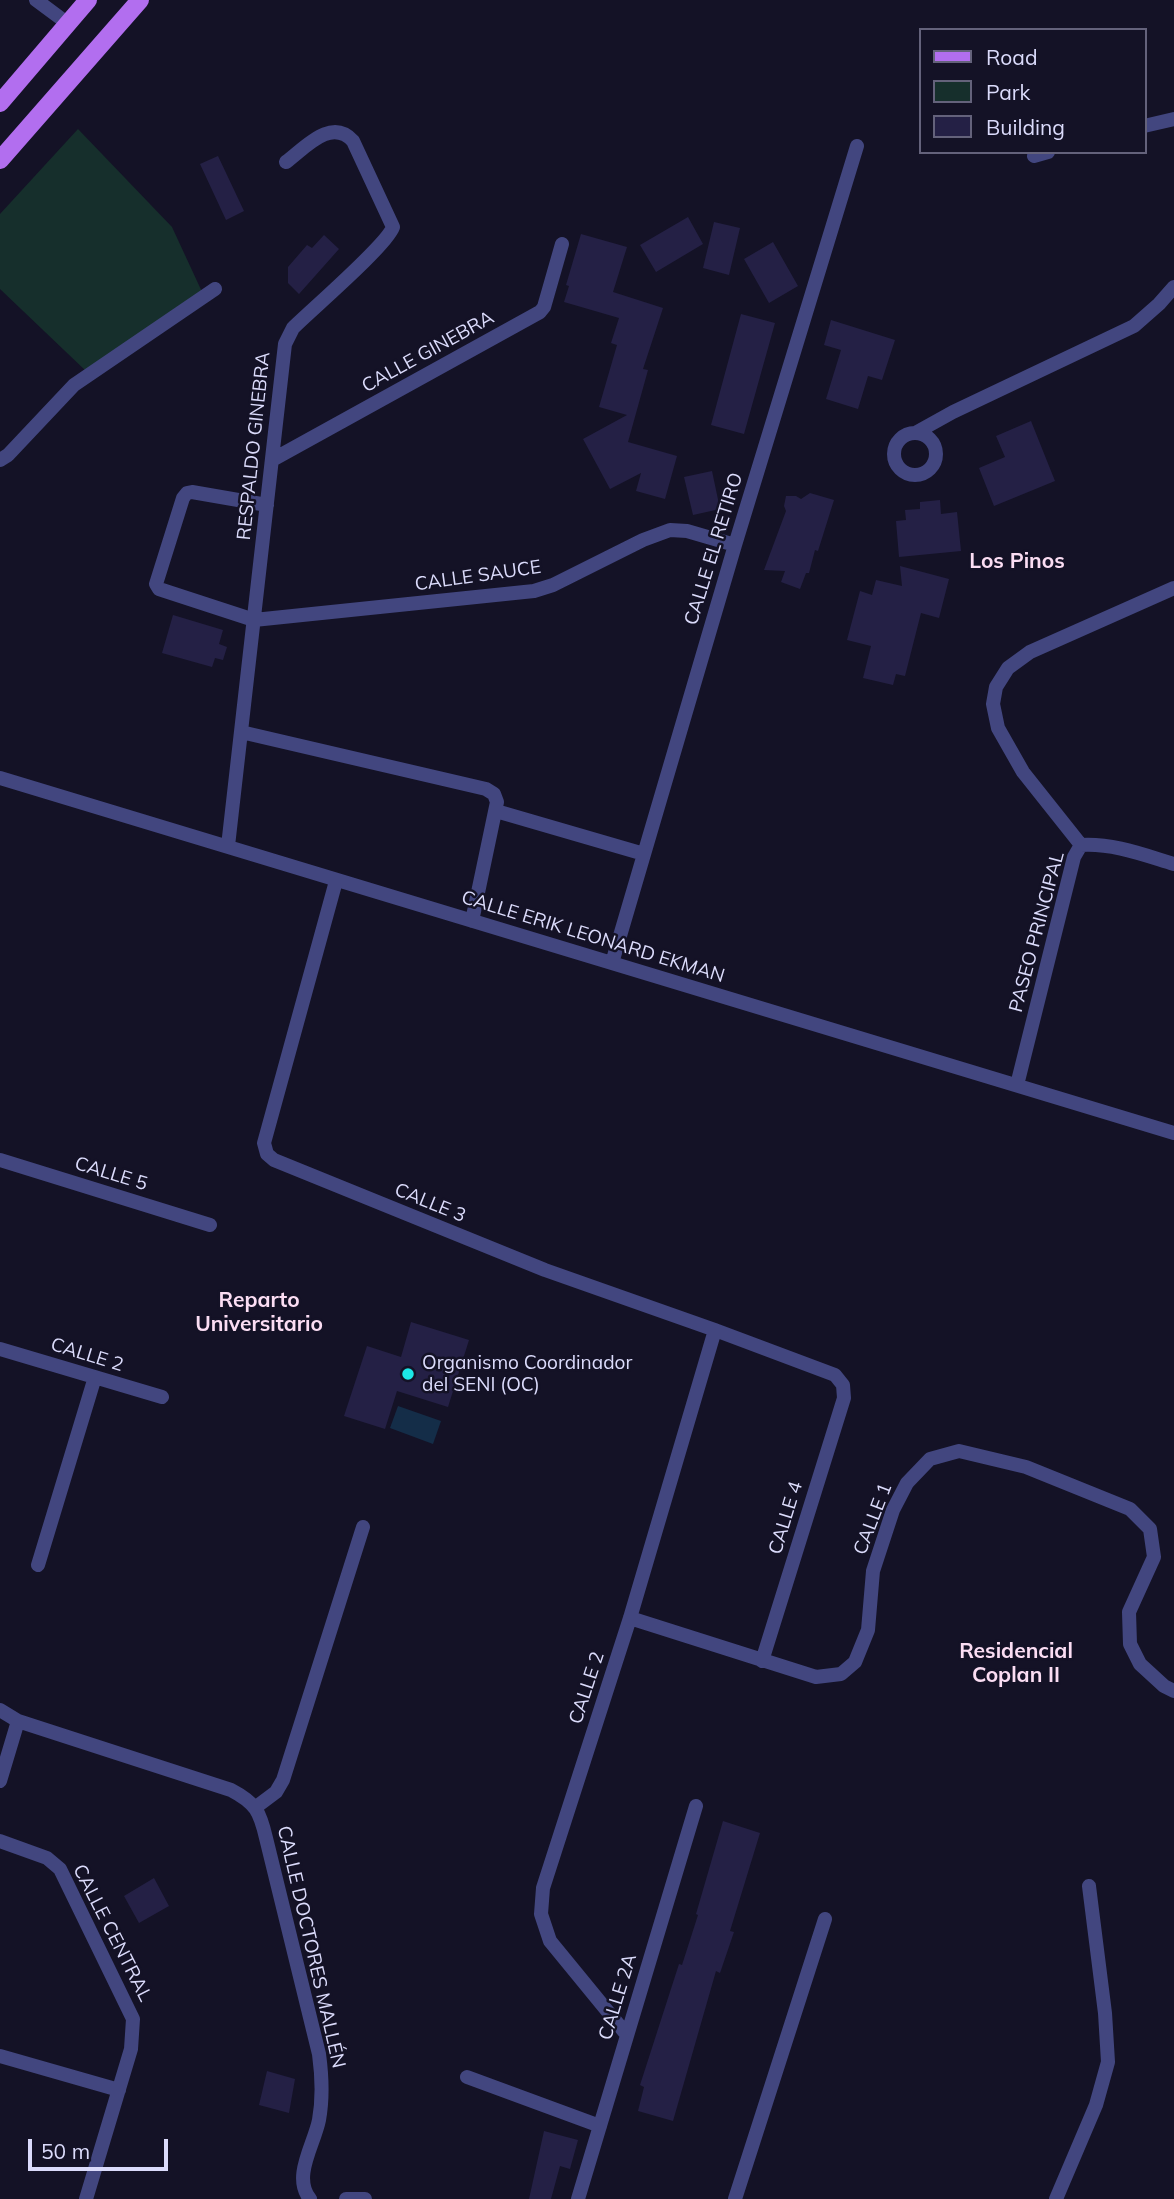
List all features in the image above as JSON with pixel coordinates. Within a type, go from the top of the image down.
[{"type":"main road","points":[[0,103],[88,0]]},
{"type":"main road","points":[[0,160],[140,0]]},
{"type":"street","points":[[36,0],[67,23]]},
{"type":"street","points":[[1146,126],[1174,118]]},
{"type":"street","name":"RESPALDO GINEBRA","points":[[228,846],[283,357],[289,334],[393,230],[353,141],[341,131],[328,132],[286,162]]},
{"type":"street","name":"CALLE EL RETIRO","points":[[611,963],[857,146]]},
{"type":"street","name":"CALLE GINEBRA","points":[[272,460],[540,312],[544,307],[562,244]]},
{"type":"street","points":[[916,432],[1134,326],[1174,287]]},
{"type":"street","points":[[0,460],[8,455],[74,385],[215,289]]},
{"type":"street","points":[[254,620],[163,591],[156,584],[183,498],[187,493],[267,505]]},
{"type":"street","name":"CALLE SAUCE","points":[[254,620],[534,591],[553,585],[643,540],[670,530],[687,531],[735,545]]},
{"type":"street","name":"PASEO PRINCIPAL","points":[[1017,1085],[1074,858],[1082,845],[1023,772],[998,728],[993,705],[996,687],[1008,668],[1030,652],[1174,588]]},
{"type":"street","points":[[242,732],[486,789],[495,794],[498,802],[472,921]]},
{"type":"street","name":"CALLE ERIK LEONARD EKMAN","points":[[0,778],[1174,1133]]},
{"type":"street","points":[[496,811],[644,854]]},
{"type":"street","points":[[1082,845],[1096,844],[1126,849],[1174,864]]},
{"type":"street","name":"CALLE 3","points":[[336,881],[264,1143],[267,1154],[274,1160],[545,1270],[715,1329],[835,1375],[843,1385]]},
{"type":"street","name":"CALLE 5","points":[[0,1160],[210,1225]]},
{"type":"street","name":"CALLE 2","points":[[627,2035],[550,1941],[541,1914],[543,1888],[630,1618],[715,1329]]},
{"type":"street","name":"CALLE 2","points":[[0,1349],[162,1397]]},
{"type":"street","points":[[38,1565],[95,1377]]},
{"type":"street","name":"CALLE 4","points":[[762,1661],[844,1398],[843,1385]]},
{"type":"street","name":"CALLE 1","points":[[630,1618],[816,1677],[841,1674],[855,1662],[868,1630],[873,1571],[893,1510],[906,1483],[930,1459],[959,1451],[1026,1467],[1130,1508],[1150,1529],[1154,1557],[1129,1612],[1130,1644],[1140,1664],[1164,1686],[1174,1691]]},
{"type":"street","points":[[256,1807],[276,1792],[283,1780],[363,1527]]},
{"type":"street","name":"CALLE DOCTORES MALLÉN","points":[[0,1710],[18,1721],[231,1790],[256,1807],[266,1838],[320,2064],[321,2096],[318,2121],[303,2172],[304,2191],[310,2199]]},
{"type":"street","points":[[0,1781],[18,1721]]},
{"type":"street","name":"CALLE 2A","points":[[578,2199],[696,1806]]},
{"type":"street","name":"CALLE CENTRAL","points":[[0,1841],[47,1858],[60,1869],[133,2019],[134,2033],[86,2199]]},
{"type":"street","points":[[1056,2199],[1096,2105],[1108,2062],[1105,2013],[1089,1886]]},
{"type":"street","points":[[735,2199],[825,1919]]},
{"type":"street","points":[[0,2056],[119,2090]]},
{"type":"street","points":[[467,2077],[600,2126]]},
{"type":"street","points":[[346,2199],[365,2199]]},
{"type":"green space","points":[[78,129],[172,227],[203,294],[87,372],[0,289],[0,214]]},
{"type":"water","points":[[398,1406],[441,1421],[433,1444],[390,1428]]},
{"type":"building","points":[[218,156],[244,211],[226,220],[200,164]]},
{"type":"building","points":[[688,217],[703,244],[656,272],[640,245]]},
{"type":"building","points":[[714,222],[740,228],[729,275],[703,268]]},
{"type":"building","points":[[581,234],[627,247],[613,292],[663,308],[643,369],[648,370],[628,442],[677,456],[665,499],[636,491],[641,473],[610,489],[583,439],[627,415],[599,407],[617,345],[611,343],[619,318],[564,302],[569,286],[566,285]]},
{"type":"building","points":[[324,235],[339,249],[299,294],[288,283],[288,267],[307,245],[312,248]]},
{"type":"building","points":[[773,242],[798,286],[769,303],[744,259]]},
{"type":"building","points":[[741,314],[775,323],[744,434],[711,425]]},
{"type":"building","points":[[831,320],[895,340],[882,380],[868,376],[858,409],[826,399],[841,350],[824,345]]},
{"type":"building","points":[[1031,421],[1055,481],[994,506],[979,468],[1005,457],[996,436]]},
{"type":"building","points":[[712,471],[720,509],[693,515],[684,477]]},
{"type":"building","points":[[810,493],[834,500],[818,551],[815,550],[809,573],[806,573],[800,589],[781,582],[785,571],[764,570],[786,511],[786,496],[801,499]]},
{"type":"building","points":[[940,500],[941,514],[957,512],[961,551],[899,557],[896,521],[906,520],[905,510],[920,509],[920,502]]},
{"type":"building","points":[[900,566],[949,579],[939,618],[921,613],[905,676],[896,674],[893,685],[863,678],[871,646],[847,640],[860,591],[872,595],[876,580],[902,586]]},
{"type":"building","points":[[173,615],[223,630],[219,644],[227,647],[223,660],[215,658],[212,667],[162,653]]},
{"type":"building","name":"Organismo Coordinador del SENI (OC)","points":[[411,1322],[469,1340],[448,1407],[397,1391],[385,1429],[344,1416],[367,1346],[401,1357]]},
{"type":"building","points":[[723,1821],[760,1833],[730,1931],[734,1932],[720,1973],[716,1971],[673,2121],[638,2111],[644,2087],[640,2085],[679,1964],[682,1965],[698,1915],[696,1914]]},
{"type":"building","points":[[154,1878],[169,1906],[139,1923],[124,1896]]},
{"type":"building","points":[[267,2071],[295,2079],[289,2113],[259,2105]]},
{"type":"building","points":[[544,2131],[578,2140],[570,2169],[560,2166],[551,2199],[529,2199]]},
{"type":"place","name":"Organismo Coordinador del SENI (OC)","points":[[408,1374]]},
{"type":"district","name":"Los Pinos","points":[[1017,562]]},
{"type":"district","name":"Reparto Universitario","points":[[259,1313]]},
{"type":"district","name":"Residencial Coplan II","points":[[1016,1664]]}]
